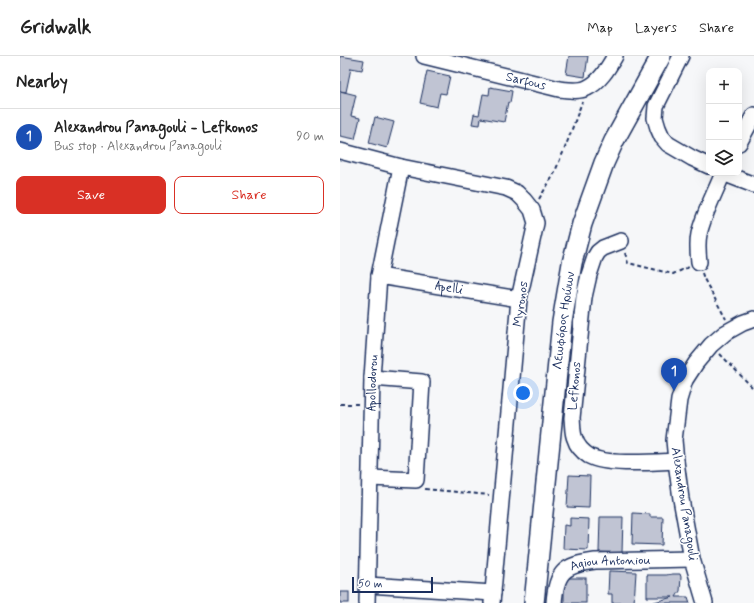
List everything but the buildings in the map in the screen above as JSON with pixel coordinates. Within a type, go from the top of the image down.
[{"type":"main road","name":"Λεωφόρος Ηρώων","points":[[534,603],[562,322],[572,263],[582,224],[604,164],[614,141],[660,56]]},
{"type":"street","name":"Sarfous","points":[[424,56],[559,89],[574,90],[587,88]]},
{"type":"street","points":[[587,88],[600,79],[614,56]]},
{"type":"street","points":[[682,56],[656,106],[655,118],[662,137],[668,144],[706,165]]},
{"type":"street","points":[[741,140],[754,116]]},
{"type":"street","points":[[340,151],[401,166],[506,188],[517,193],[532,210]]},
{"type":"street","name":"Apollodorou","points":[[367,603],[371,405],[379,276],[401,166]]},
{"type":"street","points":[[699,262],[699,234],[722,176]]},
{"type":"street","points":[[731,176],[754,185]]},
{"type":"street","name":"Myronos","points":[[492,598],[519,300],[536,223],[532,210]]},
{"type":"street","name":"Lefkonos","points":[[621,241],[603,248],[598,252],[589,275],[584,297],[572,418],[575,440],[580,449],[589,456],[600,460],[615,462],[676,462]]},
{"type":"street","name":"Apelli","points":[[379,276],[519,300]]},
{"type":"street","name":"Alexandrou Panagouli","points":[[705,603],[692,559],[676,462],[674,440],[679,400],[685,380],[696,363],[711,345],[731,329],[754,319]]},
{"type":"street","points":[[370,478],[416,480],[422,382],[372,378]]},
{"type":"street","name":"Agiou Antoniou","points":[[554,603],[555,588],[564,571],[573,565],[582,562],[692,559]]},
{"type":"street","points":[[368,585],[492,598]]},
{"type":"path","points":[[532,210],[553,176],[587,88]]},
{"type":"path","points":[[621,241],[628,263],[672,274],[699,262],[704,279],[731,329]]},
{"type":"path","points":[[711,345],[754,389]]},
{"type":"path","points":[[340,404],[371,405]]},
{"type":"path","points":[[416,480],[422,489],[502,497]]},
{"type":"place","name":"Alexandrou Panagouli - Lefkonos","points":[[674,391]]}]
